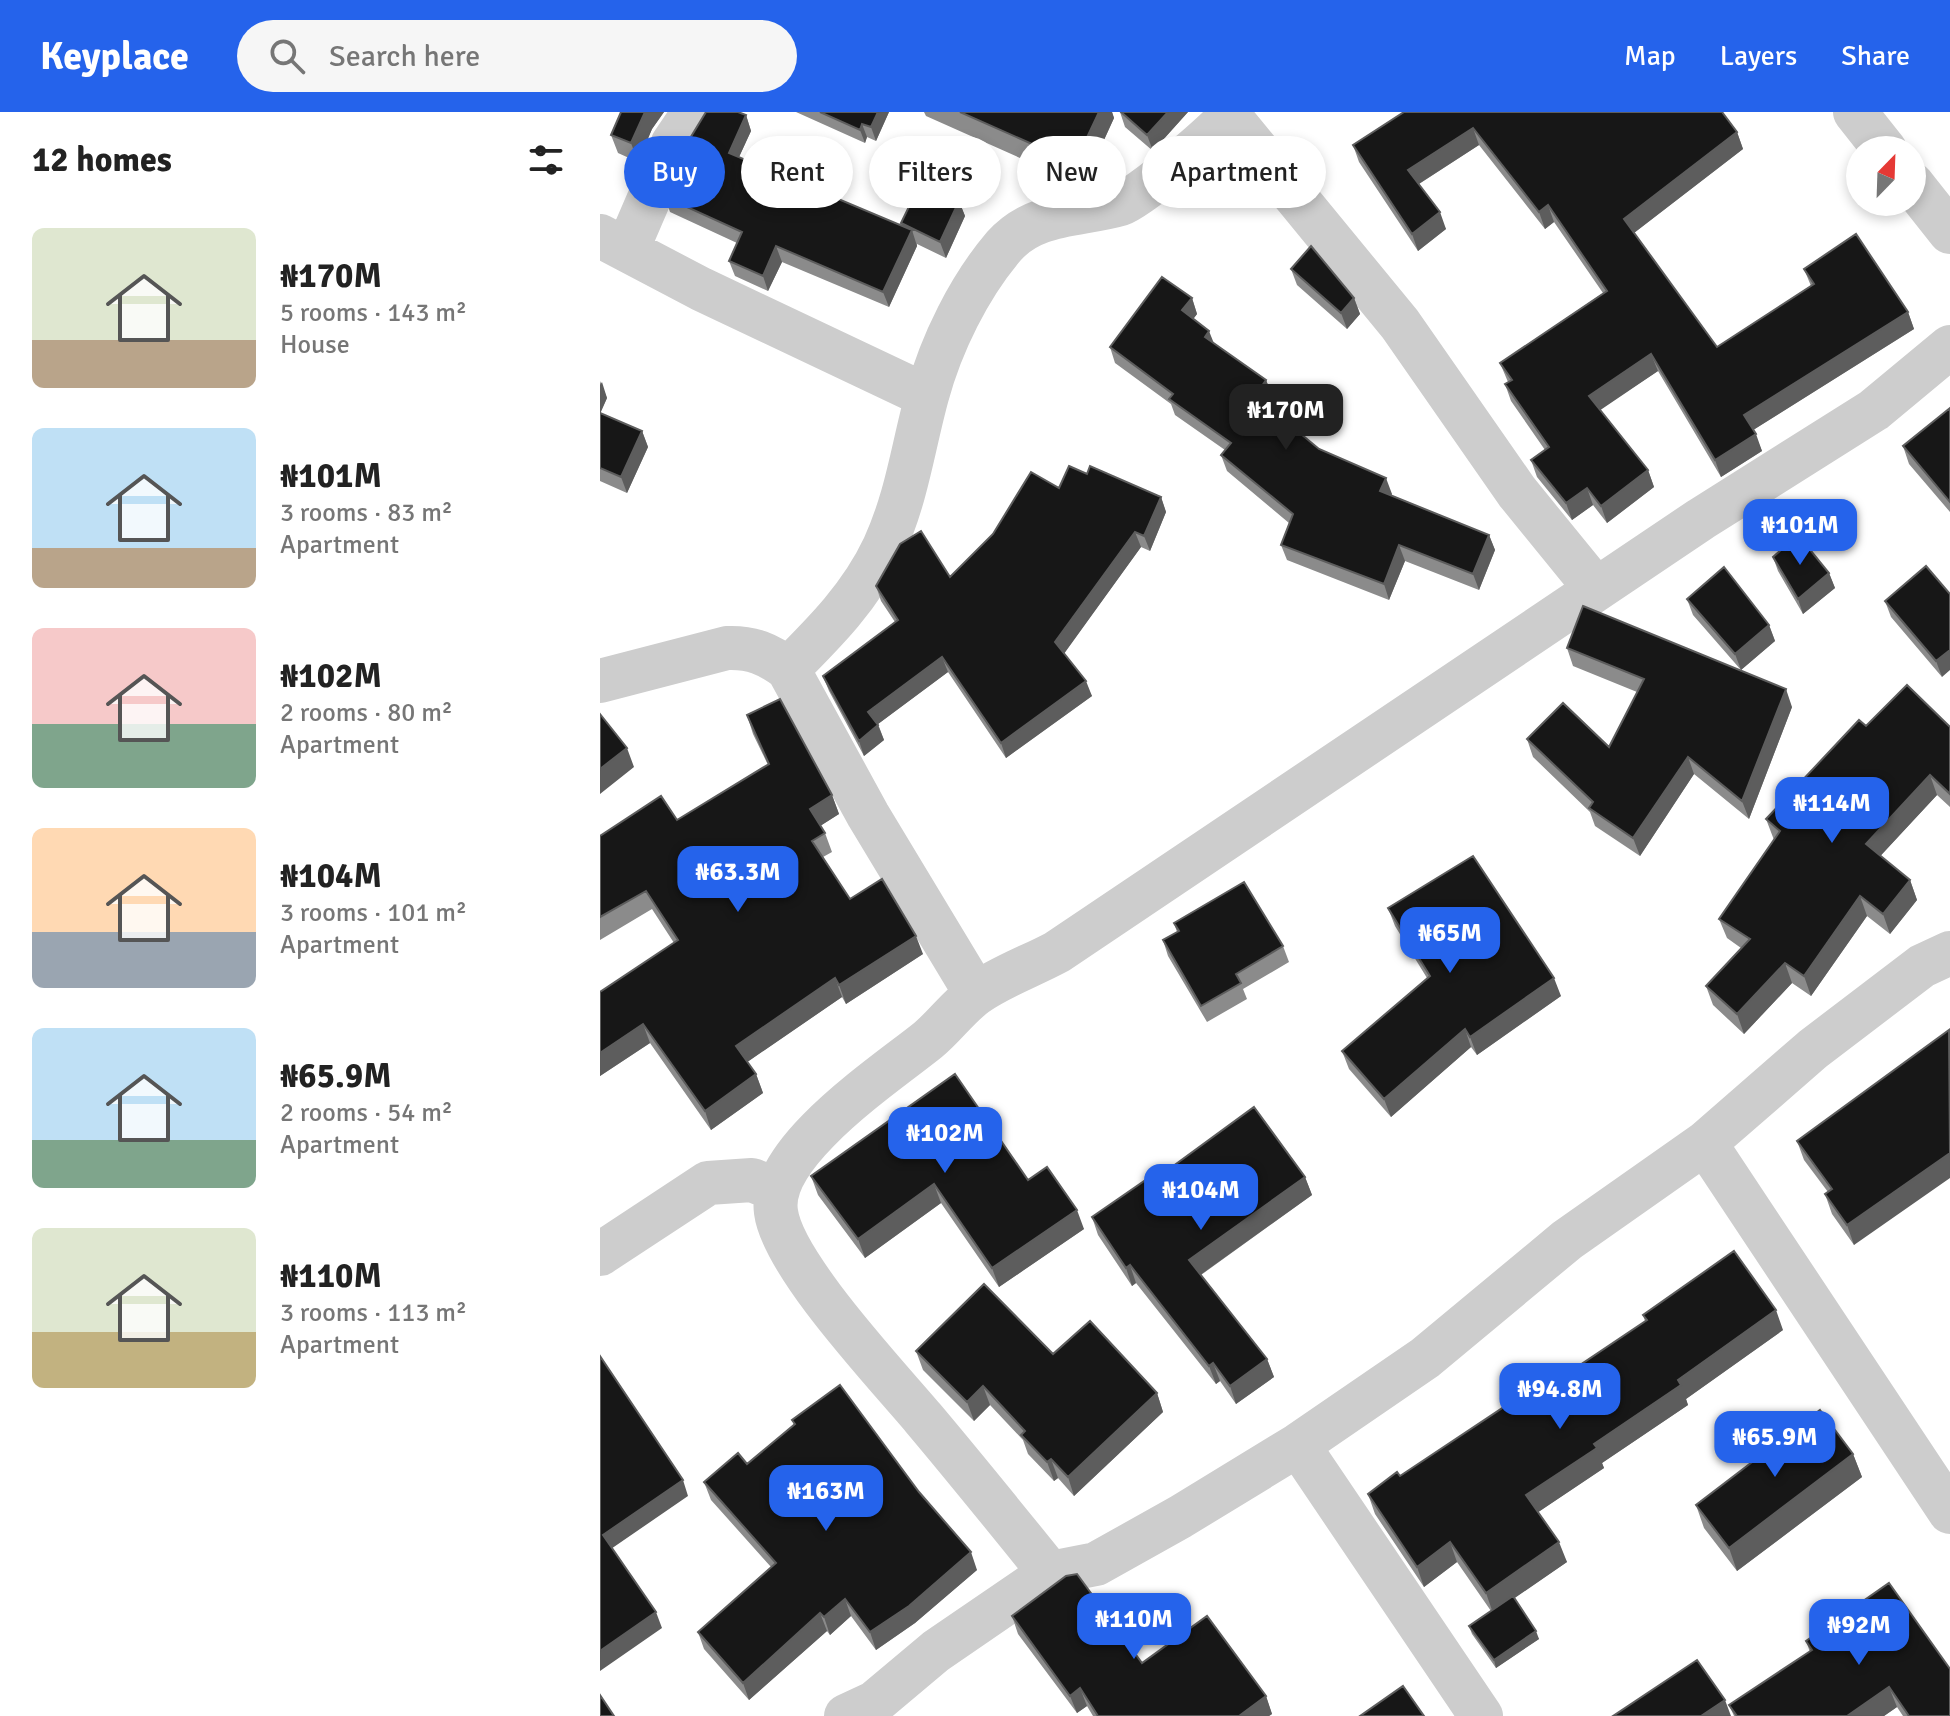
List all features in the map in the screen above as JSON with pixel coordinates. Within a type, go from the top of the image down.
[{"type":"street","points":[[694,112],[613,243],[701,289],[927,396]]},
{"type":"street","points":[[1855,112],[1874,136]]},
{"type":"street","points":[[788,669],[861,590],[884,546],[913,462],[927,396],[949,336],[979,283],[1006,245],[1035,222],[1123,204],[1151,185],[1231,114],[1400,324],[1517,492],[1596,589]]},
{"type":"street","points":[[1926,202],[1950,232]]},
{"type":"street","points":[[1050,1573],[840,1320],[795,1257],[782,1233],[775,1210],[777,1190],[798,1153],[823,1127],[931,1037],[976,994],[1057,952],[1596,589],[1874,410],[1950,347]]},
{"type":"street","points":[[600,681],[727,648],[746,647],[771,656],[788,669],[868,815],[976,994]]},
{"type":"street","points":[[867,1712],[957,1635],[1050,1573],[1096,1564],[1298,1445],[1425,1358],[1567,1240],[1705,1143],[1813,1049],[1922,966],[1950,953]]},
{"type":"street","points":[[1705,1143],[1950,1512]]},
{"type":"street","points":[[600,1254],[708,1183],[752,1180],[777,1190]]},
{"type":"street","points":[[1298,1445],[1481,1716]]},
{"type":"building","points":[[621,112],[645,112],[634,136],[624,136],[624,140],[611,135]]},
{"type":"building","points":[[706,112],[746,115],[729,153],[741,158],[741,208],[853,208],[853,205],[912,230],[883,292],[776,246],[763,276],[729,261],[742,232],[689,208],[725,208],[725,136],[691,136]]},
{"type":"building","points":[[820,112],[878,112],[871,127],[862,124],[860,130]]},
{"type":"building","points":[[960,112],[1099,112],[1088,136],[1017,137]]},
{"type":"building","points":[[1121,112],[1168,112],[1147,135]]},
{"type":"building","points":[[1404,112],[1722,112],[1737,132],[1624,219],[1717,347],[1814,284],[1804,269],[1856,234],[1908,312],[1744,415],[1756,434],[1715,460],[1651,354],[1589,396],[1648,470],[1601,506],[1587,488],[1566,503],[1531,460],[1549,447],[1505,384],[1512,380],[1500,363],[1607,291],[1548,205],[1539,212],[1473,128],[1408,170],[1440,212],[1412,234],[1353,145]]},
{"type":"building","points":[[908,208],[956,208],[940,242],[901,223]]},
{"type":"building","points":[[1311,246],[1354,298],[1341,313],[1291,269]]},
{"type":"building","points":[[1162,277],[1192,298],[1182,310],[1209,331],[1205,337],[1266,380],[1255,396],[1319,449],[1386,478],[1380,491],[1489,535],[1473,574],[1399,545],[1384,584],[1281,545],[1293,514],[1221,455],[1231,443],[1169,399],[1173,394],[1110,347]]},
{"type":"building","points":[[1950,408],[1950,502],[1903,446]]},
{"type":"building","points":[[600,413],[642,431],[621,477],[600,468]]},
{"type":"building","points":[[1069,466],[1087,474],[1090,466],[1161,497],[1144,536],[1135,532],[1055,642],[1086,681],[1001,743],[942,657],[868,712],[878,725],[859,741],[823,676],[898,620],[876,586],[900,544],[921,531],[950,577],[993,534],[1031,472],[1059,488]]},
{"type":"building","points":[[1798,535],[1829,573],[1798,599],[1773,557]]},
{"type":"building","points":[[1926,566],[1950,594],[1950,650],[1936,661],[1885,601]]},
{"type":"building","points":[[1724,567],[1769,625],[1735,654],[1687,599]]},
{"type":"building","points":[[1583,606],[1786,689],[1742,801],[1688,757],[1633,838],[1589,808],[1593,802],[1527,739],[1563,703],[1609,747],[1644,679],[1567,648]]},
{"type":"building","points":[[1907,685],[1950,727],[1950,794],[1930,775],[1866,844],[1910,880],[1883,914],[1860,896],[1804,976],[1785,963],[1737,1014],[1706,986],[1750,939],[1719,919],[1780,831],[1766,819],[1859,720],[1866,726]]},
{"type":"building","points":[[780,699],[832,795],[810,809],[825,833],[812,841],[850,899],[882,879],[916,936],[839,985],[835,978],[736,1046],[756,1074],[705,1111],[643,1024],[600,1053],[600,992],[678,940],[646,891],[600,917],[600,836],[661,796],[677,820],[769,764],[747,715]]},
{"type":"building","points":[[600,714],[627,748],[600,769]]},
{"type":"building","points":[[1473,856],[1554,978],[1470,1037],[1465,1029],[1384,1099],[1342,1051],[1430,976],[1388,908]]},
{"type":"building","points":[[1244,882],[1283,946],[1236,974],[1241,983],[1201,1006],[1163,940],[1179,931],[1174,923]]},
{"type":"building","points":[[1949,1030],[1950,1153],[1847,1225],[1825,1194],[1832,1189],[1797,1141]]},
{"type":"building","points":[[955,1074],[1028,1180],[1047,1167],[1077,1210],[992,1268],[934,1184],[858,1239],[811,1176]]},
{"type":"building","points":[[1254,1107],[1305,1177],[1189,1260],[1267,1359],[1230,1386],[1213,1363],[1209,1366],[1130,1265],[1126,1268],[1092,1217],[1163,1168],[1165,1172]]},
{"type":"building","points":[[1734,1251],[1776,1310],[1678,1380],[1681,1385],[1594,1444],[1597,1448],[1526,1495],[1559,1542],[1486,1593],[1450,1542],[1417,1567],[1368,1494],[1397,1472],[1400,1476],[1549,1377],[1553,1383],[1647,1320],[1643,1315]]},
{"type":"building","points":[[984,1284],[1053,1354],[1090,1321],[1157,1393],[1068,1477],[1051,1459],[1047,1462],[1021,1435],[1025,1431],[983,1386],[967,1402],[916,1351]]},
{"type":"building","points":[[600,1356],[683,1480],[603,1535],[656,1612],[600,1651]]},
{"type":"building","points":[[840,1385],[919,1492],[971,1552],[909,1606],[870,1632],[845,1599],[824,1617],[820,1613],[743,1683],[698,1632],[776,1563],[704,1482],[738,1453],[747,1464],[795,1424],[792,1420]]},
{"type":"building","points":[[1820,1410],[1853,1454],[1729,1548],[1696,1505]]},
{"type":"building","points":[[1077,1574],[1142,1663],[1207,1616],[1266,1696],[1239,1716],[1098,1716],[1080,1688],[1070,1696],[1012,1616],[1066,1576]]},
{"type":"building","points":[[1889,1583],[1950,1669],[1950,1716],[1909,1716],[1889,1687],[1847,1716],[1737,1716],[1729,1705],[1812,1650],[1806,1641]]},
{"type":"building","points":[[1513,1596],[1536,1631],[1494,1660],[1469,1626]]},
{"type":"building","points":[[1697,1660],[1725,1700],[1701,1716],[1613,1716]]},
{"type":"building","points":[[1403,1686],[1424,1716],[1360,1716]]},
{"type":"building","points":[[600,1695],[614,1716],[600,1716]]}]
